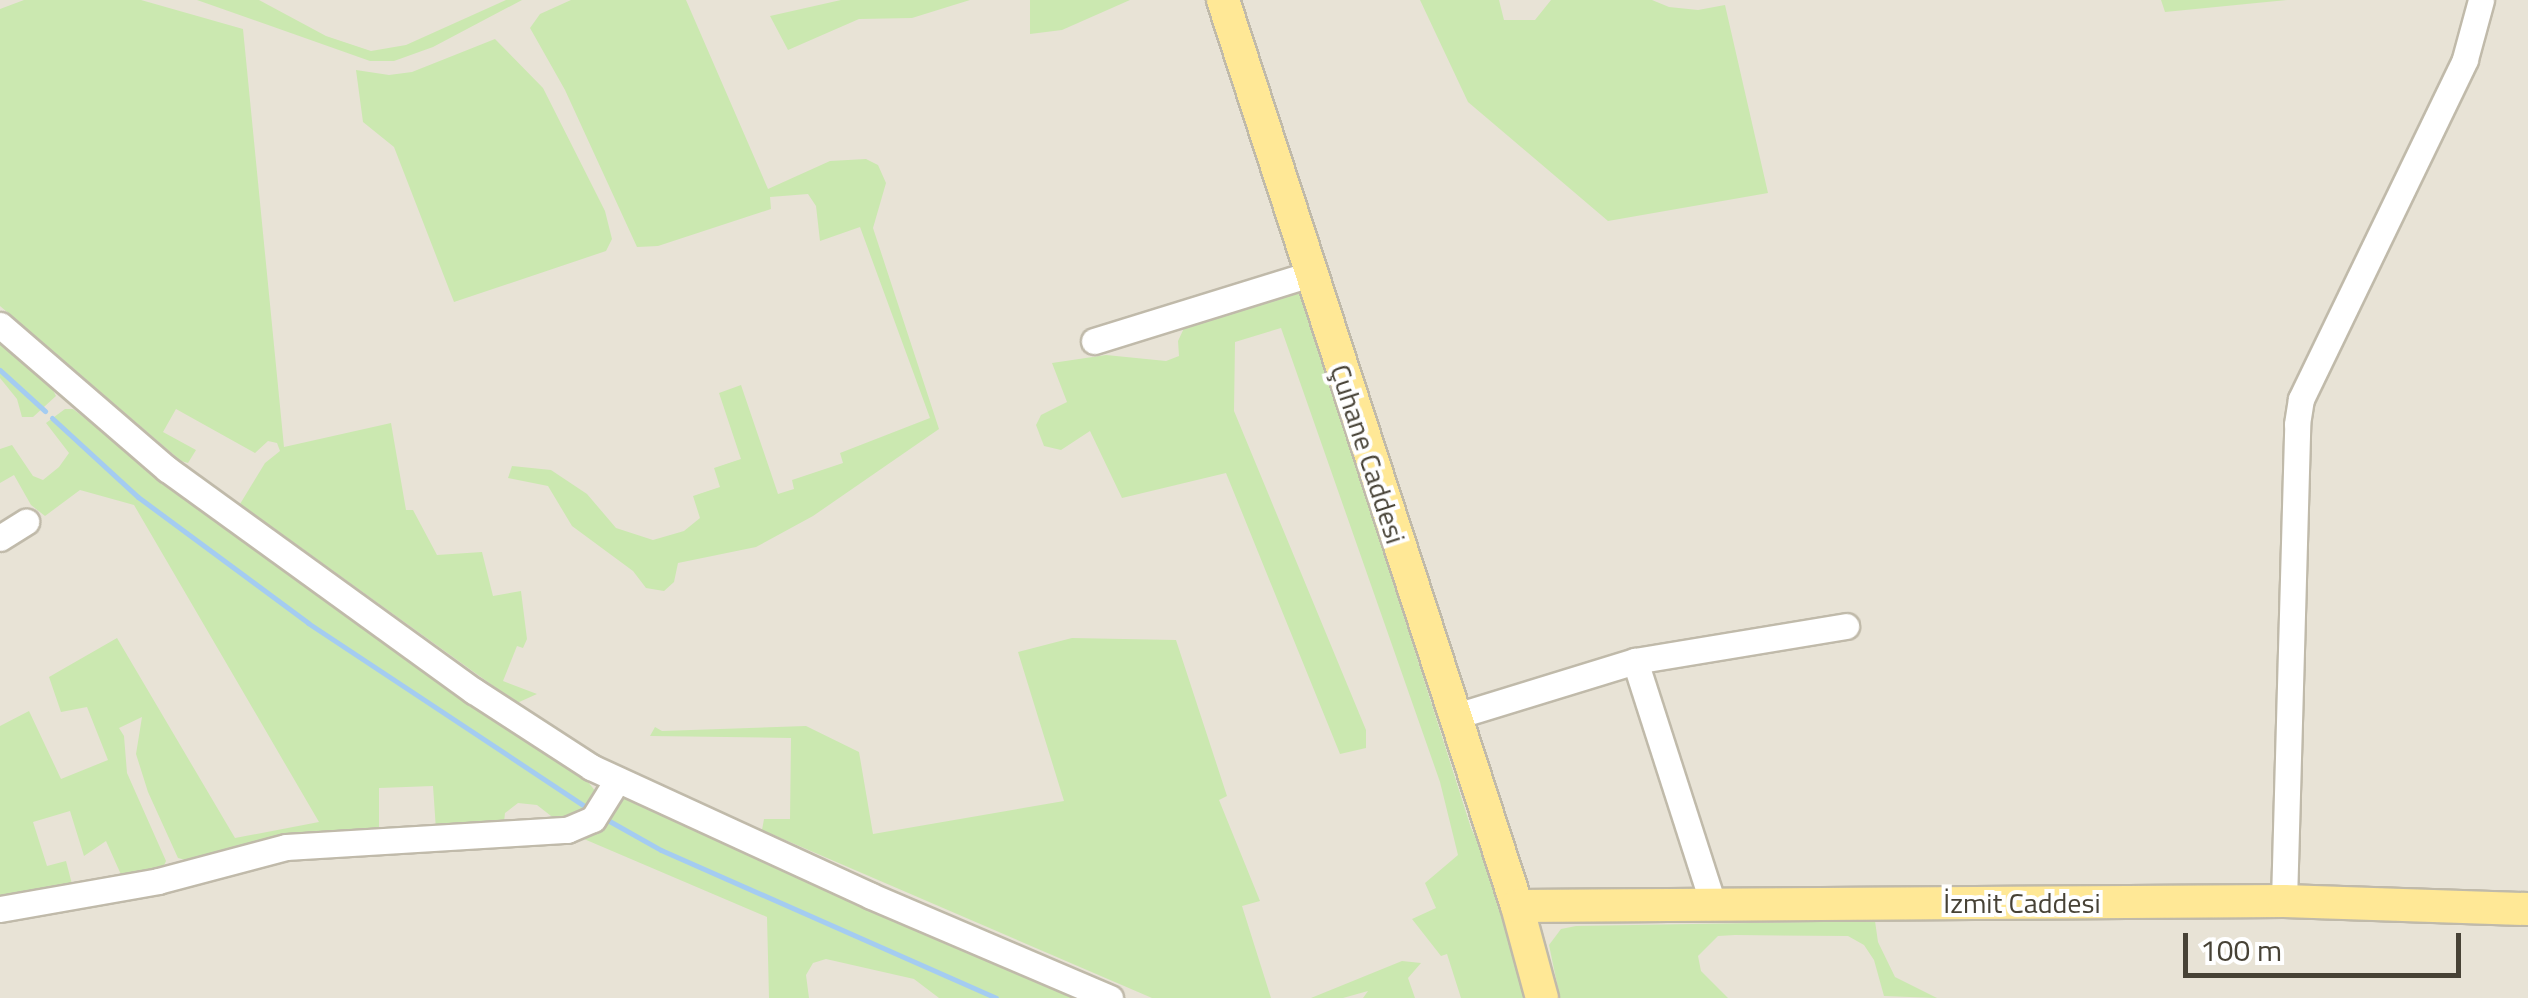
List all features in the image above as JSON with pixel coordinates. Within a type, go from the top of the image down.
[{"type":"main road","name":"Çuhane Caddesi","points":[[1223,0],[1517,906],[1542,998]]},
{"type":"main road","name":"İzmit Caddesi","points":[[1517,906],[2284,901],[2528,910]]},
{"type":"street","points":[[2284,901],[2296,424],[2301,399],[2465,59],[2481,0]]},
{"type":"street","points":[[1094,341],[1310,274]]},
{"type":"street","points":[[0,324],[167,470],[474,692],[605,800],[1110,998]]},
{"type":"street","points":[[0,538],[26,522]]},
{"type":"street","points":[[1454,717],[1635,661],[1846,626]]},
{"type":"street","points":[[1635,661],[1714,904]]},
{"type":"street","points":[[0,908],[158,881],[286,847],[550,833],[605,800]]},
{"type":"shaded area","points":[[0,0],[2528,0],[2528,998],[0,998]]},
{"type":"green space","points":[[24,0],[141,0],[243,29],[284,447],[391,423],[406,510],[413,510],[437,555],[482,552],[493,596],[521,591],[527,639],[523,648],[517,646],[503,681],[537,694],[517,703],[240,504],[265,463],[280,451],[277,443],[268,441],[255,453],[176,409],[163,432],[196,450],[188,463],[181,461],[0,306],[0,9]]},
{"type":"green space","points":[[197,0],[259,0],[326,36],[371,51],[406,45],[506,0],[522,0],[433,47],[394,61],[370,61]]},
{"type":"green space","points":[[571,0],[686,0],[768,189],[830,161],[866,159],[878,165],[886,183],[873,228],[939,429],[813,516],[756,547],[678,563],[674,582],[664,591],[646,588],[633,571],[572,526],[548,486],[508,478],[512,466],[551,470],[587,494],[616,528],[653,540],[684,531],[700,518],[693,496],[720,487],[714,468],[741,459],[719,393],[741,385],[778,494],[794,489],[792,480],[843,463],[840,453],[930,418],[860,227],[820,241],[816,206],[808,194],[770,197],[771,209],[658,246],[637,247],[565,90],[530,28],[540,14]]},
{"type":"green space","points":[[841,0],[970,0],[912,18],[859,19],[788,50],[770,16]]},
{"type":"green space","points":[[1030,0],[1130,0],[1062,30],[1030,34]]},
{"type":"green space","points":[[1420,0],[1499,0],[1504,20],[1535,20],[1551,0],[1652,0],[1669,7],[1698,10],[1725,5],[1768,193],[1608,221],[1468,102]]},
{"type":"green space","points":[[2161,0],[2287,0],[2165,12]]},
{"type":"green space","points":[[495,39],[543,88],[605,211],[612,239],[606,251],[454,302],[394,147],[363,122],[356,70],[389,75],[412,72]]},
{"type":"green space","points":[[1300,289],[1471,828],[1496,880],[1528,998],[1461,998],[1447,954],[1441,956],[1412,919],[1436,908],[1425,883],[1458,855],[1440,782],[1281,328],[1235,342],[1234,411],[1366,730],[1366,748],[1340,754],[1226,473],[1122,498],[1090,431],[1061,450],[1044,446],[1036,425],[1041,415],[1067,402],[1052,363],[1106,355],[1166,361],[1179,356],[1178,341],[1185,326]]},
{"type":"green space","points":[[0,339],[50,384],[56,396],[33,417],[22,417],[17,399],[0,378]]},
{"type":"green space","points":[[65,409],[73,409],[299,582],[472,705],[583,776],[597,793],[590,810],[560,823],[537,805],[518,803],[505,813],[504,822],[436,830],[433,786],[379,788],[379,834],[197,863],[178,858],[148,792],[136,754],[142,717],[119,728],[124,736],[127,773],[166,861],[161,872],[123,879],[106,841],[84,856],[70,811],[33,822],[47,866],[66,861],[72,884],[0,901],[0,726],[29,711],[61,779],[108,760],[87,707],[61,712],[49,677],[117,638],[235,838],[319,822],[134,505],[80,490],[45,516],[31,505],[14,475],[0,483],[0,449],[12,445],[33,476],[43,480],[59,467],[69,453],[46,423]]},
{"type":"green space","points":[[1072,638],[1176,640],[1227,796],[1219,800],[1260,901],[1242,906],[1271,998],[1152,998],[762,830],[764,819],[790,819],[791,738],[650,736],[655,727],[662,731],[806,726],[859,752],[873,834],[1064,801],[1018,652]]},
{"type":"green space","points":[[619,796],[1077,998],[939,998],[914,979],[826,959],[813,963],[806,975],[809,998],[769,998],[767,917],[584,839],[600,826]]},
{"type":"green space","points":[[1875,921],[1878,942],[1895,977],[1937,998],[1884,996],[1874,960],[1864,945],[1848,936],[1735,935],[1718,936],[1698,956],[1701,971],[1728,998],[1560,998],[1549,945],[1561,929],[1576,926]]},
{"type":"green space","points":[[1402,961],[1421,963],[1408,978],[1415,998],[1363,998],[1368,991],[1343,998],[1311,998]]},
{"type":"waterway","points":[[0,370],[45,411]]},
{"type":"waterway","points":[[52,418],[138,497],[308,623],[590,810]]},
{"type":"waterway","points":[[604,818],[661,850],[996,998]]}]
